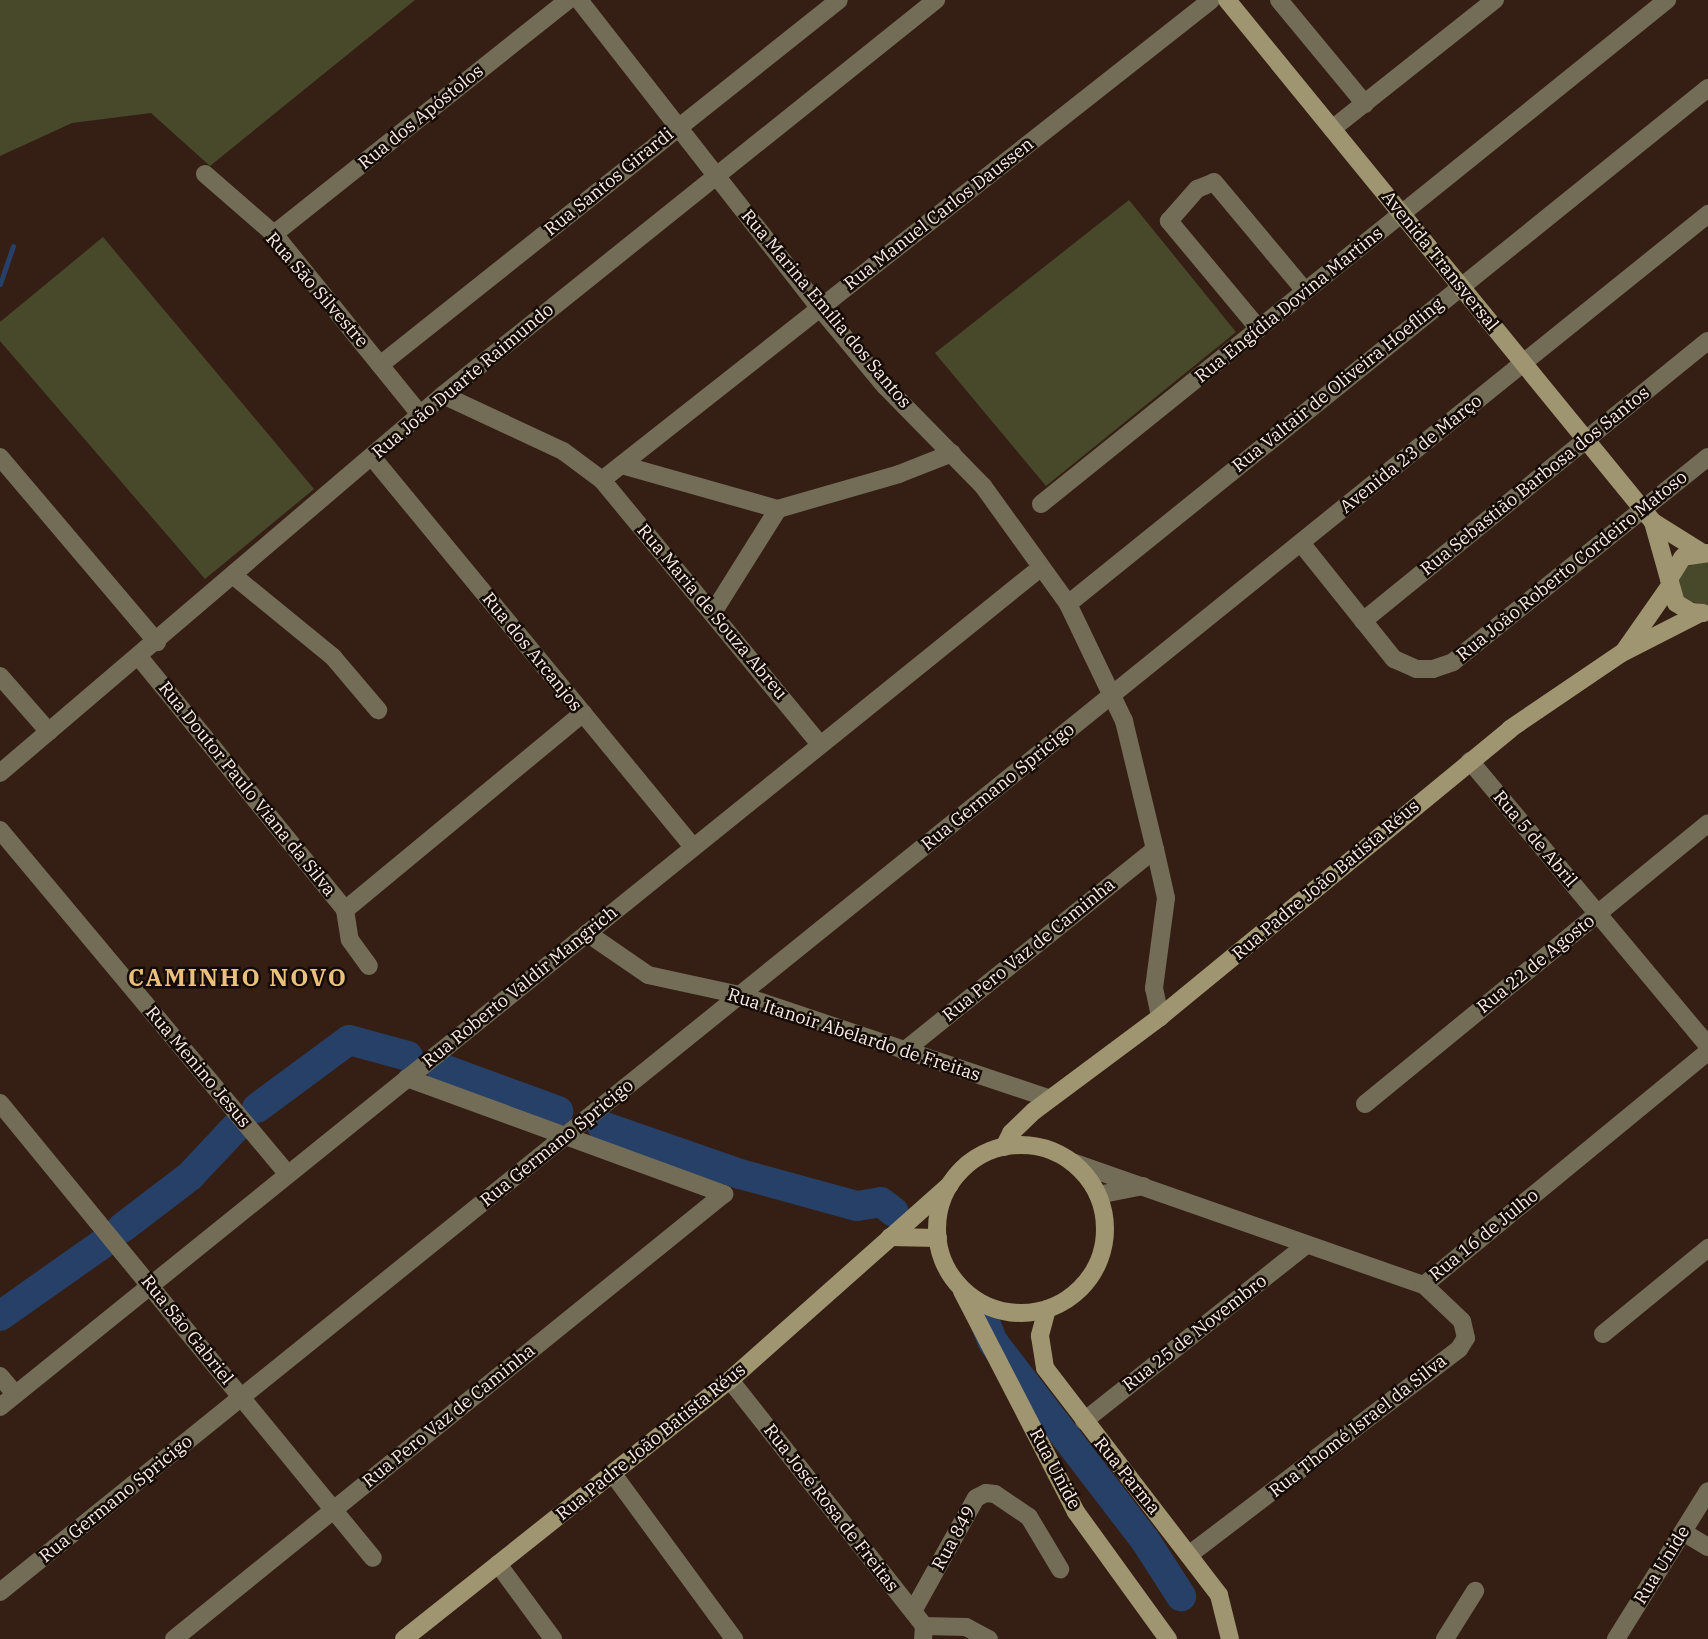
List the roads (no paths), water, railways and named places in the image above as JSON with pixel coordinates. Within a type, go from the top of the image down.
[{"type":"main road","name":"Avenida Transversal","points":[[1227,0],[1648,516],[1704,553]]},
{"type":"main road","name":"Avenida Transversal","points":[[1648,516],[1669,583]]},
{"type":"main road","name":"Rua Padre João Batista Réus","points":[[1622,653],[1669,583],[1676,563],[1704,553]]},
{"type":"main road","points":[[1669,583],[1676,603],[1704,613]]},
{"type":"main road","name":"Rua Padre João Batista Réus","points":[[1004,1147],[1011,1133],[1034,1111],[1160,1017],[1470,761],[1548,701],[1622,653],[1704,613]]},
{"type":"main road","points":[[1034,1111],[1032,1133],[1037,1147]]},
{"type":"main road","points":[[1004,1147],[1037,1147],[1072,1162],[1098,1195],[1105,1238],[1096,1266],[1077,1291],[1046,1309],[1000,1310],[960,1288],[945,1265],[938,1238],[939,1211],[950,1185],[976,1158],[1004,1147]]},
{"type":"main road","name":"Rua Padre João Batista Réus","points":[[404,1639],[730,1380],[950,1185]]},
{"type":"main road","points":[[890,1237],[938,1238]]},
{"type":"main road","name":"Rua Unide","points":[[960,1288],[1076,1512],[1168,1639]]},
{"type":"main road","name":"Rua Parma","points":[[1046,1309],[1040,1336],[1045,1368],[1219,1595],[1230,1639]]},
{"type":"street","name":"Rua dos Apóstolos","points":[[274,234],[568,0]]},
{"type":"street","name":"Rua Marina Emília dos Santos","points":[[579,0],[820,308],[885,386],[983,486],[1068,604],[1114,693],[1166,898],[1154,988],[1160,1017]]},
{"type":"street","name":"Rua Santos Girardi","points":[[380,365],[839,0]]},
{"type":"street","name":"Rua João Duarte Raimundo","points":[[0,773],[157,642],[443,395],[936,0]]},
{"type":"street","name":"Rua Manuel Carlos Daussen","points":[[602,480],[1211,0]]},
{"type":"street","points":[[1279,0],[1365,104]]},
{"type":"street","points":[[1332,129],[1495,0]]},
{"type":"street","name":"Rua Engídia Dovina Martins","points":[[1041,504],[1667,0]]},
{"type":"street","name":"Rua Valtair de Oliveira Hoefling","points":[[1068,604],[1708,88]]},
{"type":"street","name":"Rua São Silvestre","points":[[205,174],[274,234],[420,414]]},
{"type":"street","points":[[1259,329],[1169,221],[1197,189],[1214,182],[1305,291]]},
{"type":"street","name":"Avenida 23 de Março","points":[[1114,693],[1708,214]]},
{"type":"street","name":"Rua Sebastião Barbosa dos Santos","points":[[1363,621],[1708,341]]},
{"type":"street","name":"Rua Maria de Souza Abreu","points":[[443,395],[563,451],[602,480],[714,611],[820,744]]},
{"type":"street","points":[[622,465],[778,509],[876,482],[952,453]]},
{"type":"street","points":[[0,457],[157,642]]},
{"type":"street","name":"Rua dos Arcanjos","points":[[372,457],[693,847]]},
{"type":"street","name":"Rua João Roberto Cordeiro Matoso","points":[[1363,621],[1394,659],[1416,670],[1433,669],[1453,662],[1648,516],[1708,457]]},
{"type":"street","points":[[714,611],[778,509]]},
{"type":"street","points":[[1301,543],[1363,621]]},
{"type":"street","name":"Rua Roberto Valdir Mangrich","points":[[0,1407],[1040,568]]},
{"type":"street","points":[[234,576],[333,657],[379,710]]},
{"type":"street","name":"Rua Doutor Paulo Viana da Silva","points":[[139,657],[345,910],[583,713]]},
{"type":"street","points":[[0,676],[49,732]]},
{"type":"street","name":"Rua Germano Spricigo","points":[[0,1592],[1114,693]]},
{"type":"street","name":"Rua 5 de Abril","points":[[1470,761],[1708,1046]]},
{"type":"street","name":"Rua 22 de Agosto","points":[[1365,1104],[1708,823]]},
{"type":"street","name":"Rua Menino Jesus","points":[[0,830],[288,1174]]},
{"type":"street","name":"Rua Pero Vaz de Caminha","points":[[904,1051],[1155,849]]},
{"type":"street","points":[[345,910],[350,940],[369,966]]},
{"type":"street","name":"Rua Itanoir Abelardo de Freitas","points":[[587,933],[648,975],[740,995],[1050,1099]]},
{"type":"street","name":"Rua 16 de Julho","points":[[1072,1162],[1424,1285],[1708,1052]]},
{"type":"street","points":[[407,1078],[566,1136]]},
{"type":"street","name":"Rua São Gabriel","points":[[0,1103],[373,1558]]},
{"type":"street","name":"Rua Pero Vaz de Caminha","points":[[174,1639],[724,1194],[566,1136]]},
{"type":"street","points":[[1098,1195],[1146,1186]]},
{"type":"street","name":"Rua 25 de Novembro","points":[[1084,1421],[1306,1245]]},
{"type":"street","points":[[1602,1334],[1708,1248]]},
{"type":"street","name":"Rua Thomé Israel da Silva","points":[[1190,1554],[1459,1349],[1466,1338],[1462,1321],[1424,1285]]},
{"type":"street","points":[[0,1376],[15,1394]]},
{"type":"street","name":"Rua José Rosa de Freitas","points":[[730,1380],[913,1611],[924,1633]]},
{"type":"street","points":[[613,1474],[734,1639]]},
{"type":"street","name":"Rua Unide","points":[[1616,1639],[1708,1491]]},
{"type":"street","name":"Rua 849","points":[[913,1611],[976,1497],[986,1493],[995,1494],[1029,1517],[1060,1569]]},
{"type":"street","points":[[1683,1532],[1708,1547]]},
{"type":"street","points":[[498,1564],[553,1639]]},
{"type":"street","points":[[1445,1639],[1475,1591]]},
{"type":"street","points":[[924,1633],[966,1627],[989,1639]]},
{"type":"waterway","points":[[0,284],[13,246]]},
{"type":"waterway","points":[[257,1108],[349,1040],[408,1056]]},
{"type":"waterway","points":[[441,1068],[558,1111]]},
{"type":"waterway","points":[[602,1126],[740,1174],[857,1206],[881,1202],[894,1212]]},
{"type":"waterway","points":[[122,1228],[190,1176],[235,1128]]},
{"type":"waterway","points":[[0,1316],[102,1244]]},
{"type":"waterway","points":[[986,1325],[993,1342],[1145,1540],[1181,1596]]},
{"type":"district","name":"CAMINHO NOVO","points":[[238,978]]}]
